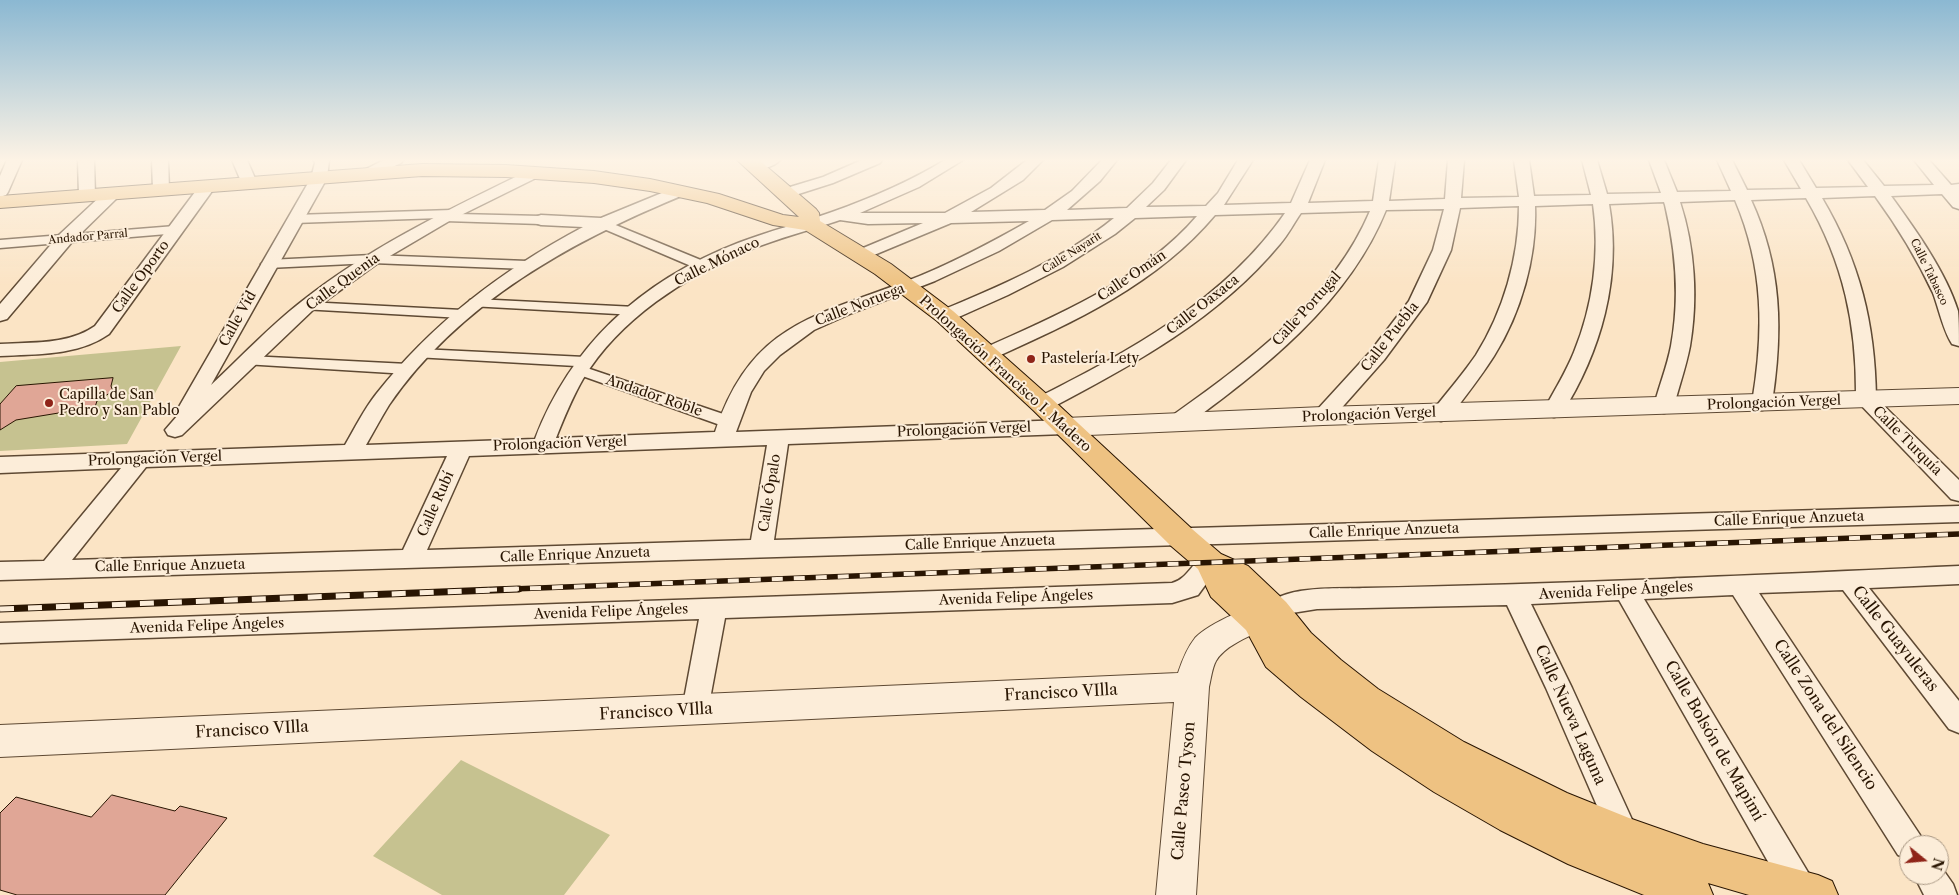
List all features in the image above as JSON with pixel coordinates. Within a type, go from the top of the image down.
[{"type":"main road","points":[[723,202],[780,221],[810,224]]},
{"type":"main road","points":[[761,215],[773,210],[781,202]]},
{"type":"main road","name":"Prolongación Francisco I. Madero","points":[[796,202],[809,213],[810,224],[862,255],[908,286],[945,316],[1042,404],[1180,537],[1210,562],[1237,574],[1266,616],[1366,699],[1451,753],[1554,805],[1624,835],[1703,864],[1810,893]]},
{"type":"main road","name":"Prolongación Francisco I. Madero","points":[[1266,616],[1278,657],[1313,687],[1384,740],[1447,780],[1512,817],[1582,850],[1693,895]]},
{"type":"street","points":[[0,315],[66,238],[104,202]]},
{"type":"street","name":"Calle Oporto","points":[[0,350],[80,343],[90,340],[102,330],[196,202]]},
{"type":"street","name":"Calle Vid","points":[[51,569],[175,430],[303,202]]},
{"type":"street","name":"Calle Quenia","points":[[175,430],[308,306],[372,259],[448,215],[476,202]]},
{"type":"street","points":[[352,451],[382,400],[420,354],[468,308],[527,265],[602,223],[654,202]]},
{"type":"street","name":"Calle Mónaco","points":[[542,445],[558,406],[582,366],[609,335],[636,311],[668,287],[703,266],[761,240],[838,216],[875,202]]},
{"type":"street","points":[[862,255],[949,218],[979,202]]},
{"type":"street","name":"Calle Noruega","points":[[726,430],[737,397],[757,368],[786,340],[802,328],[838,310],[908,286],[991,249],[1048,216],[1066,202]]},
{"type":"street","name":"Calle Nayarit","points":[[945,316],[1002,292],[1051,267],[1093,242],[1143,202]]},
{"type":"street","name":"Calle Omán","points":[[987,354],[1061,321],[1139,275],[1184,240],[1220,202]]},
{"type":"street","name":"Calle Oaxaca","points":[[1042,404],[1135,354],[1182,324],[1248,268],[1275,239],[1301,202]]},
{"type":"street","name":"Calle Portugal","points":[[1176,423],[1253,365],[1309,311],[1352,256],[1381,202]]},
{"type":"street","points":[[838,216],[868,219],[1048,216],[1498,202]]},
{"type":"street","points":[[1441,414],[1485,354],[1512,299],[1525,249],[1526,202]]},
{"type":"street","points":[[1554,410],[1584,352],[1600,296],[1604,246],[1599,202]]},
{"type":"street","points":[[1664,406],[1680,347],[1686,293],[1682,243],[1672,202]]},
{"type":"street","points":[[1745,202],[1759,241],[1769,290],[1770,344],[1762,403]]},
{"type":"street","name":"Calle Turquía","points":[[1817,202],[1836,238],[1854,287],[1864,341],[1866,400],[1959,493]]},
{"type":"street","name":"Calle Tabasco","points":[[1887,202],[1910,235],[1936,283],[1959,340]]},
{"type":"street","name":"Calle Puebla","points":[[1323,416],[1377,356],[1418,302],[1442,250],[1453,203]]},
{"type":"street","points":[[294,218],[448,215],[602,223],[703,266]]},
{"type":"street","name":"Andador Parral","points":[[0,244],[175,230]]},
{"type":"street","points":[[268,264],[372,259],[527,265]]},
{"type":"street","points":[[308,306],[636,311]]},
{"type":"street","name":"Andador Roble","points":[[420,354],[582,366],[726,430]]},
{"type":"street","points":[[249,361],[408,368]]},
{"type":"street","name":"Prolongación Vergel","points":[[0,465],[542,445],[726,430],[779,436],[1176,423],[1323,416],[1441,414],[1959,396]]},
{"type":"street","name":"Calle Ópalo","points":[[760,550],[779,436]]},
{"type":"street","name":"Calle Rubí","points":[[410,560],[462,447]]},
{"type":"street","name":"Calle Enrique Anzueta","points":[[0,571],[1959,514]]},
{"type":"street","name":"Avenida Felipe Ángeles","points":[[0,633],[1172,593],[1189,588],[1210,562]]},
{"type":"street","name":"Avenida Felipe Ángeles","points":[[1266,616],[1286,604],[1317,599],[1515,595],[1959,575]]},
{"type":"street","name":"Calle Guayuleras","points":[[1850,580],[1959,721]]},
{"type":"street","name":"Calle Zona del Silencio","points":[[1740,585],[1902,835]]},
{"type":"street","name":"Calle Bolsón de Mapimí","points":[[1626,590],[1810,893]]},
{"type":"street","name":"Calle Nueva Laguna","points":[[1515,595],[1560,688],[1624,835]]},
{"type":"street","points":[[695,710],[714,608]]},
{"type":"street","points":[[1192,686],[1196,668],[1206,649],[1222,636],[1266,616]]},
{"type":"street","name":"Francisco VIlla","points":[[0,741],[1192,686]]},
{"type":"street","name":"Calle Paseo Tyson","points":[[1176,895],[1192,686]]},
{"type":"shaded area","points":[[181,346],[127,444],[0,451],[0,362]]},
{"type":"shaded area","points":[[461,760],[610,835],[564,895],[442,895],[373,856]]},
{"type":"building","name":"Capilla de San Pedro y San Pablo","points":[[113,378],[111,386],[113,391],[97,401],[95,407],[16,420],[0,430],[0,404],[16,386]]},
{"type":"building","points":[[112,795],[175,811],[180,806],[227,818],[165,895],[17,895],[0,890],[0,813],[16,797],[91,817]]},
{"type":"railway","points":[[486,590],[1959,534]]},
{"type":"railway","points":[[0,609],[519,589]]},
{"type":"place","name":"Pastelería Lety","points":[[1031,359]]},
{"type":"place","name":"Capilla de San Pedro y San Pablo","points":[[49,403]]}]
